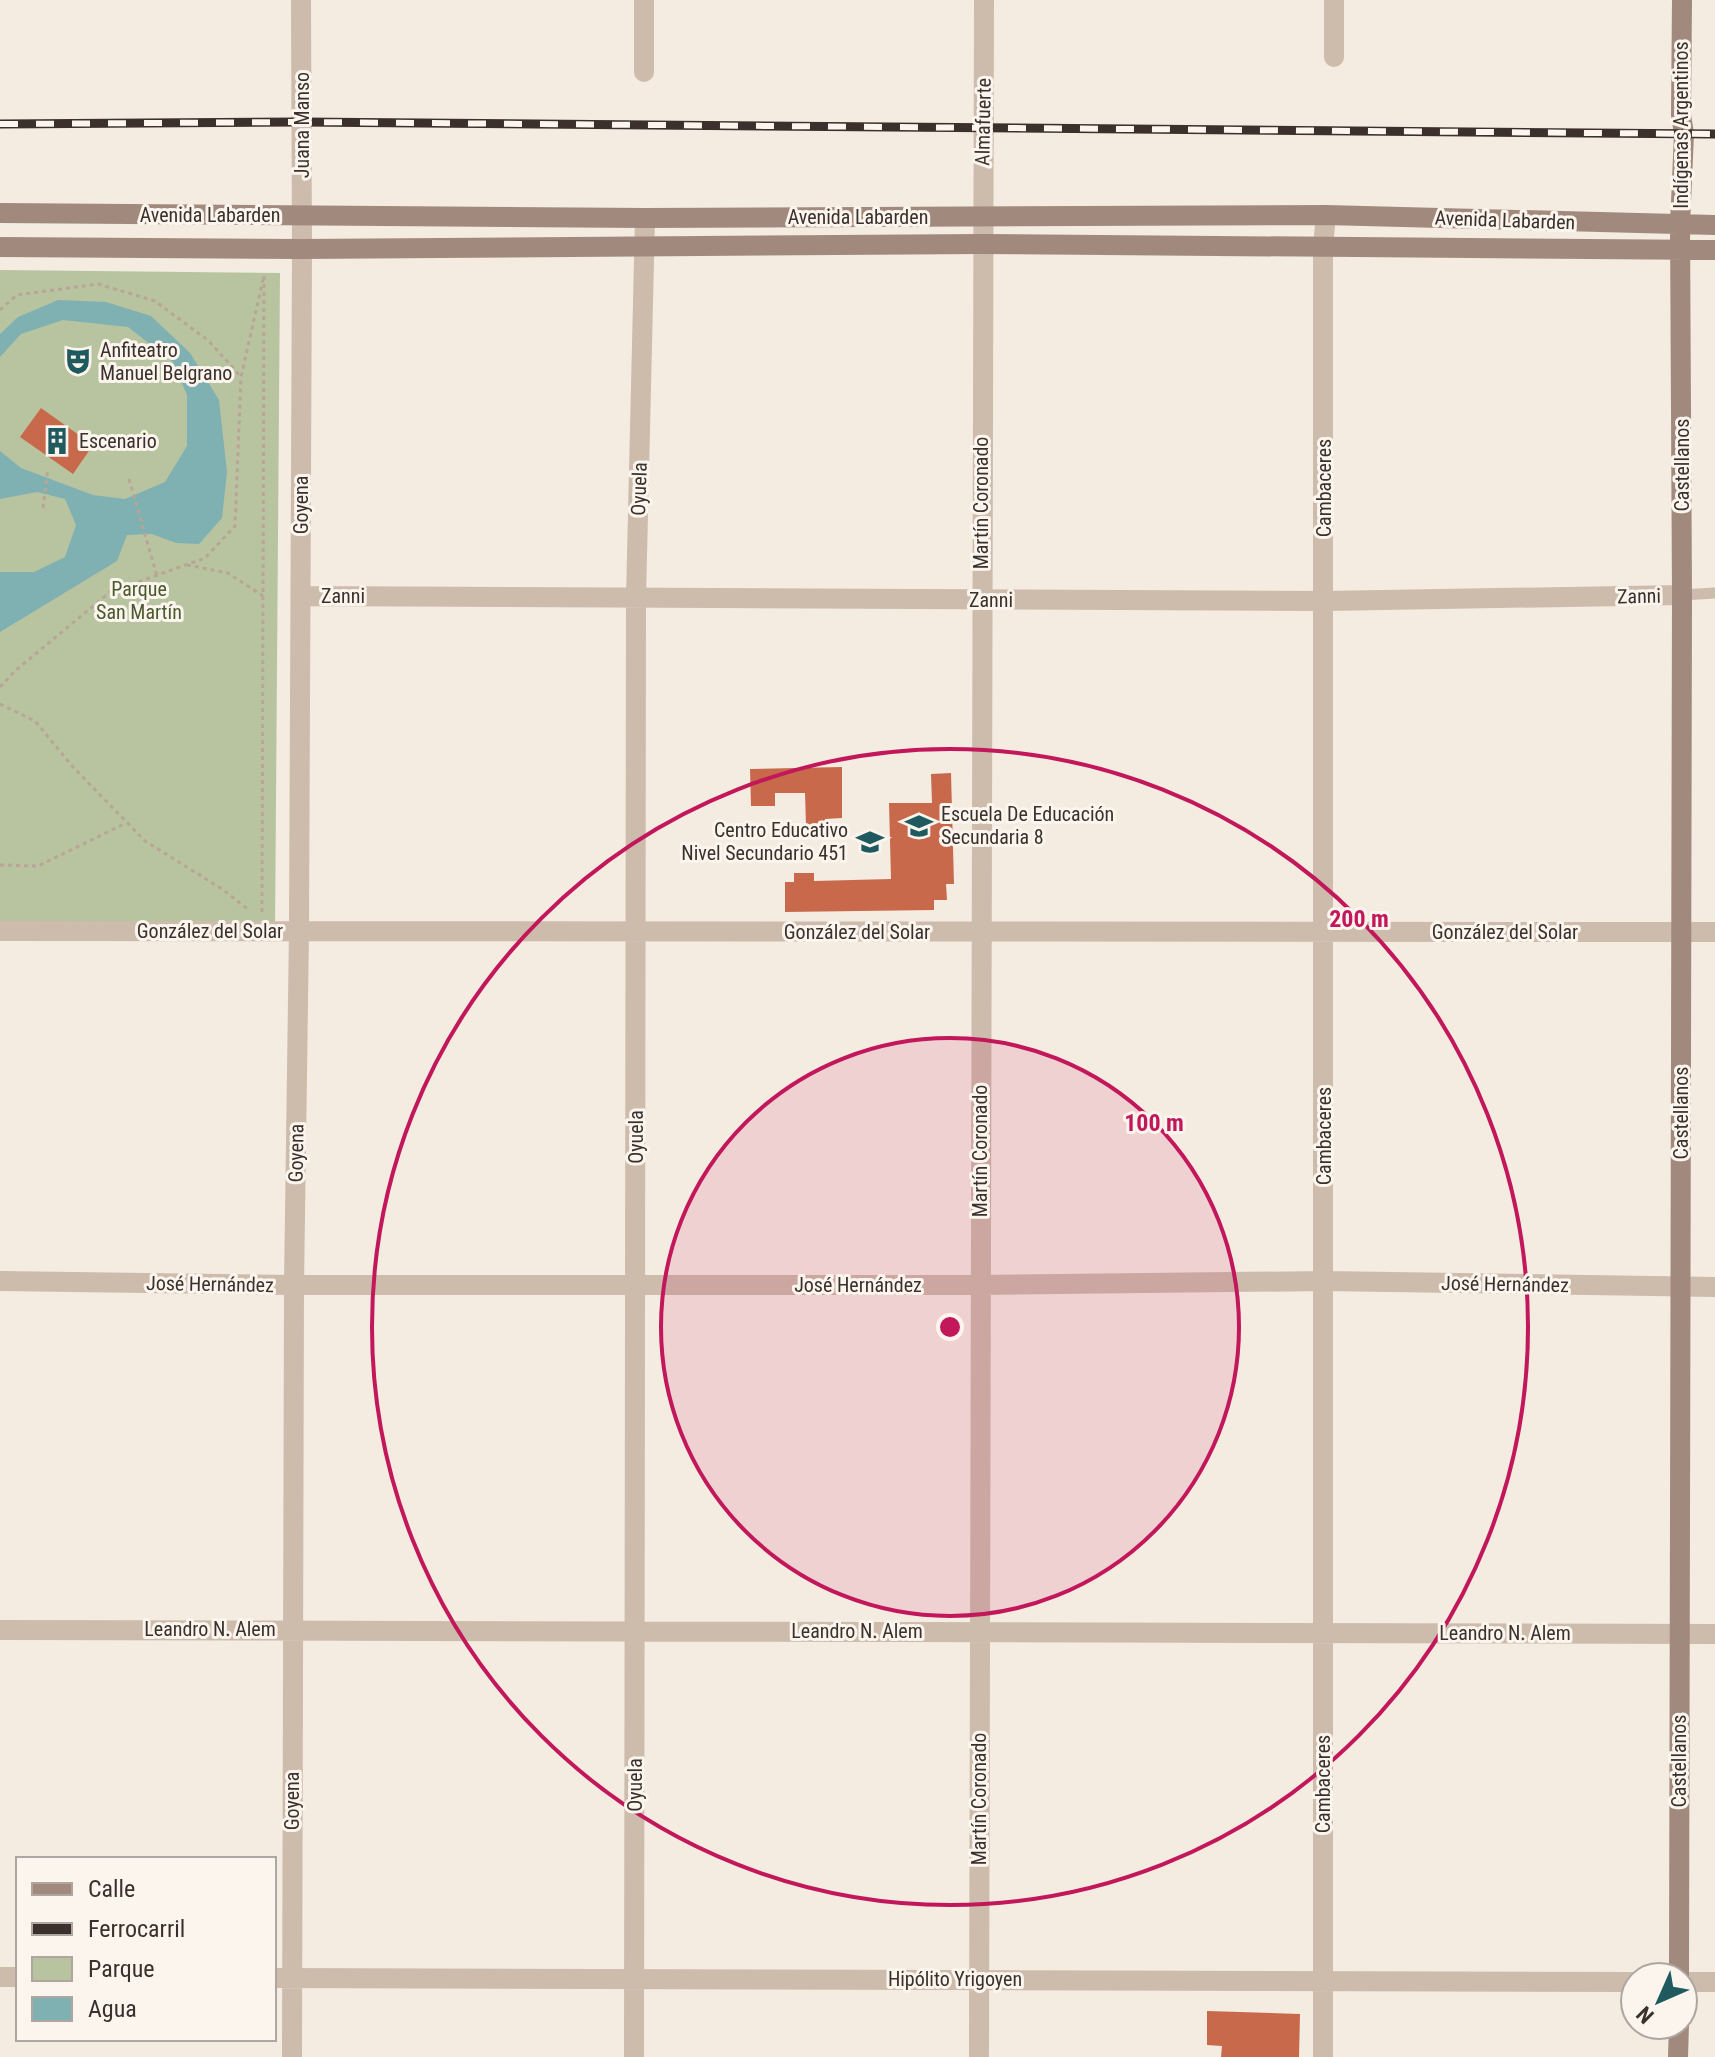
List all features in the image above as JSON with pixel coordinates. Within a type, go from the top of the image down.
[{"type":"street","name":"Juana Manso","points":[[301,0],[302,249]]},
{"type":"street","points":[[644,0],[644,72]]},
{"type":"street","name":"Almafuerte","points":[[981,244],[984,0]]},
{"type":"street","points":[[1334,0],[1334,57]]},
{"type":"street","name":"Indígenas Argentinos","points":[[1681,250],[1684,134],[1681,115],[1682,0]]},
{"type":"street","name":"Avenida Labarden","points":[[0,213],[645,218],[1326,215],[1715,225]]},
{"type":"street","name":"Cambaceres","points":[[1323,2057],[1323,246],[1326,215]]},
{"type":"street","name":"Oyuela","points":[[634,2057],[636,598],[645,218]]},
{"type":"street","name":"Avenida Labarden","points":[[0,247],[302,249],[981,244],[1715,250]]},
{"type":"street","name":"Martín Coronado","points":[[979,2057],[981,244]]},
{"type":"street","name":"Goyena","points":[[292,2057],[283,1978],[293,1629],[302,249]]},
{"type":"street","name":"Castellanos","points":[[1679,1961],[1681,250]]},
{"type":"street","name":"Zanni","points":[[301,596],[1325,601],[1682,595]]},
{"type":"street","name":"González del Solar","points":[[0,931],[1715,932]]},
{"type":"street","name":"José Hernández","points":[[0,1281],[294,1285],[980,1285],[1324,1281],[1715,1287]]},
{"type":"street","name":"Leandro N. Alem","points":[[0,1630],[1715,1634]]},
{"type":"street","name":"Hipólito Yrigoyen","points":[[283,1978],[1619,1982]]},
{"type":"lane","points":[[1682,595],[1715,593]]},
{"type":"path","points":[[0,687],[110,592],[205,558],[235,526],[241,377],[264,272],[262,931]]},
{"type":"path","points":[[0,310],[17,295],[98,284],[155,301],[209,341],[241,377]]},
{"type":"path","points":[[43,508],[48,468]]},
{"type":"path","points":[[129,479],[157,576]]},
{"type":"path","points":[[186,565],[228,573],[263,596]]},
{"type":"path","points":[[0,704],[35,721],[73,767],[145,841],[222,889],[255,916],[262,931]]},
{"type":"path","points":[[0,865],[38,866],[127,822]]},
{"type":"green space","name":"Parque San Martín","points":[[0,270],[280,273],[275,931],[0,928]]},
{"type":"water","points":[[58,300],[106,302],[151,316],[190,353],[219,400],[227,472],[222,518],[199,544],[176,543],[152,534],[127,535],[117,561],[0,632],[0,572],[34,572],[65,557],[76,525],[65,499],[37,492],[0,499],[0,451],[21,468],[93,495],[125,499],[165,482],[187,446],[187,395],[173,362],[128,327],[63,320],[21,334],[0,357],[0,334],[18,317]]},
{"type":"building","name":"Escenario","points":[[41,408],[93,445],[73,474],[20,437]]},
{"type":"building","points":[[842,767],[842,818],[825,819],[825,825],[806,825],[805,793],[775,793],[775,806],[751,806],[750,769]]},
{"type":"building","points":[[951,773],[954,884],[946,884],[947,900],[934,900],[934,910],[785,912],[785,882],[794,882],[794,873],[814,873],[814,881],[891,879],[889,803],[932,803],[931,774]]},
{"type":"building","points":[[1207,2011],[1300,2014],[1299,2057],[1221,2057],[1222,2046],[1207,2045]]},
{"type":"railway","points":[[0,124],[301,122],[1715,134]]},
{"type":"place","name":"Anfiteatro Manuel Belgrano","points":[[78,361]]},
{"type":"place","name":"Escenario","points":[[57,441]]},
{"type":"place","name":"Escuela De Educación Secundaria 8","points":[[919,826]]},
{"type":"place","name":"Centro Educativo Nivel Secundario 451","points":[[870,842]]}]
